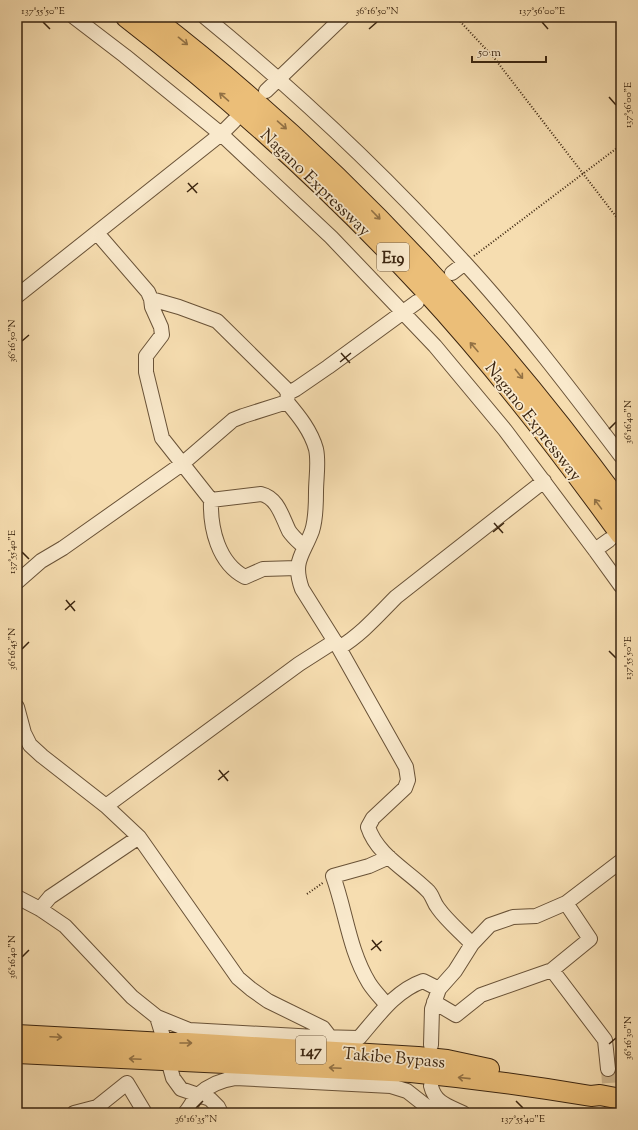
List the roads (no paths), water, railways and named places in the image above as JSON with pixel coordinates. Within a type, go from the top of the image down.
[{"type":"highway","name":"Nagano Expressway","points":[[126,17],[164,47],[291,155],[417,282],[481,355],[533,418],[615,538]]},
{"type":"highway","name":"Nagano Expressway","points":[[152,17],[224,74],[373,211],[437,279],[494,343],[547,407],[621,505]]},
{"type":"highway","name":"Takibe Bypass","points":[[17,1035],[167,1052],[411,1072],[505,1082],[591,1096],[600,1095],[621,1099]]},
{"type":"highway","name":"Takibe Bypass","points":[[17,1053],[167,1052]]},
{"type":"street","points":[[74,17],[125,56],[221,134],[331,237],[435,346],[505,430],[544,480],[621,586]]},
{"type":"street","points":[[205,17],[278,79],[373,166],[465,263],[563,381],[621,456]]},
{"type":"street","points":[[266,91],[343,17]]},
{"type":"street","points":[[17,296],[221,134],[234,121]]},
{"type":"street","points":[[96,233],[148,292],[151,299],[152,307],[161,328],[162,335],[146,356],[146,372],[162,438],[211,500],[212,525],[220,551],[237,573],[245,578],[263,569],[297,568]]},
{"type":"street","points":[[452,273],[465,263]]},
{"type":"street","points":[[151,299],[179,307],[217,322],[280,382],[287,398],[304,424],[316,448],[315,512],[312,530],[299,557],[297,568],[298,578],[302,589],[337,644],[406,767],[408,780],[405,788],[373,818],[368,827],[371,836],[389,857],[428,890],[434,898],[437,907],[472,944]]},
{"type":"street","points":[[17,582],[41,561],[63,548],[182,464],[233,420],[287,398],[417,302]]},
{"type":"street","points":[[106,806],[299,664],[361,632],[377,618],[396,597],[544,480]]},
{"type":"street","points":[[211,500],[261,494],[267,495],[280,509],[289,530],[304,547]]},
{"type":"street","points":[[596,550],[615,538]]},
{"type":"street","points":[[17,707],[24,733],[30,745],[106,806],[139,837],[238,978],[268,1001],[323,1028],[330,1037]]},
{"type":"street","points":[[40,909],[50,897],[139,837]]},
{"type":"street","points":[[387,1005],[370,984],[356,957],[348,934],[339,894],[333,876],[369,866],[389,857]]},
{"type":"street","points":[[431,1045],[432,1009],[437,996],[472,944],[490,925],[513,917],[536,916],[566,903],[621,861]]},
{"type":"street","points":[[17,897],[40,909],[65,926],[132,997],[157,1018],[189,1030],[359,1038],[387,1005],[411,985],[423,981],[456,1015],[481,995],[552,970],[590,939],[566,903]]},
{"type":"street","points":[[552,970],[605,1040],[608,1069]]},
{"type":"street","points":[[157,1018],[173,1078],[181,1090],[210,1099],[218,1107],[220,1113]]},
{"type":"street","points":[[185,1113],[197,1096],[218,1082],[235,1078],[391,1086],[407,1091],[435,1113]]},
{"type":"street","points":[[74,1113],[88,1109],[100,1110],[127,1083],[145,1113]]},
{"type":"street","points":[[431,1086],[432,1093],[438,1101],[463,1113]]},
{"type":"tunnel","points":[[608,1069],[611,1113]]}]
